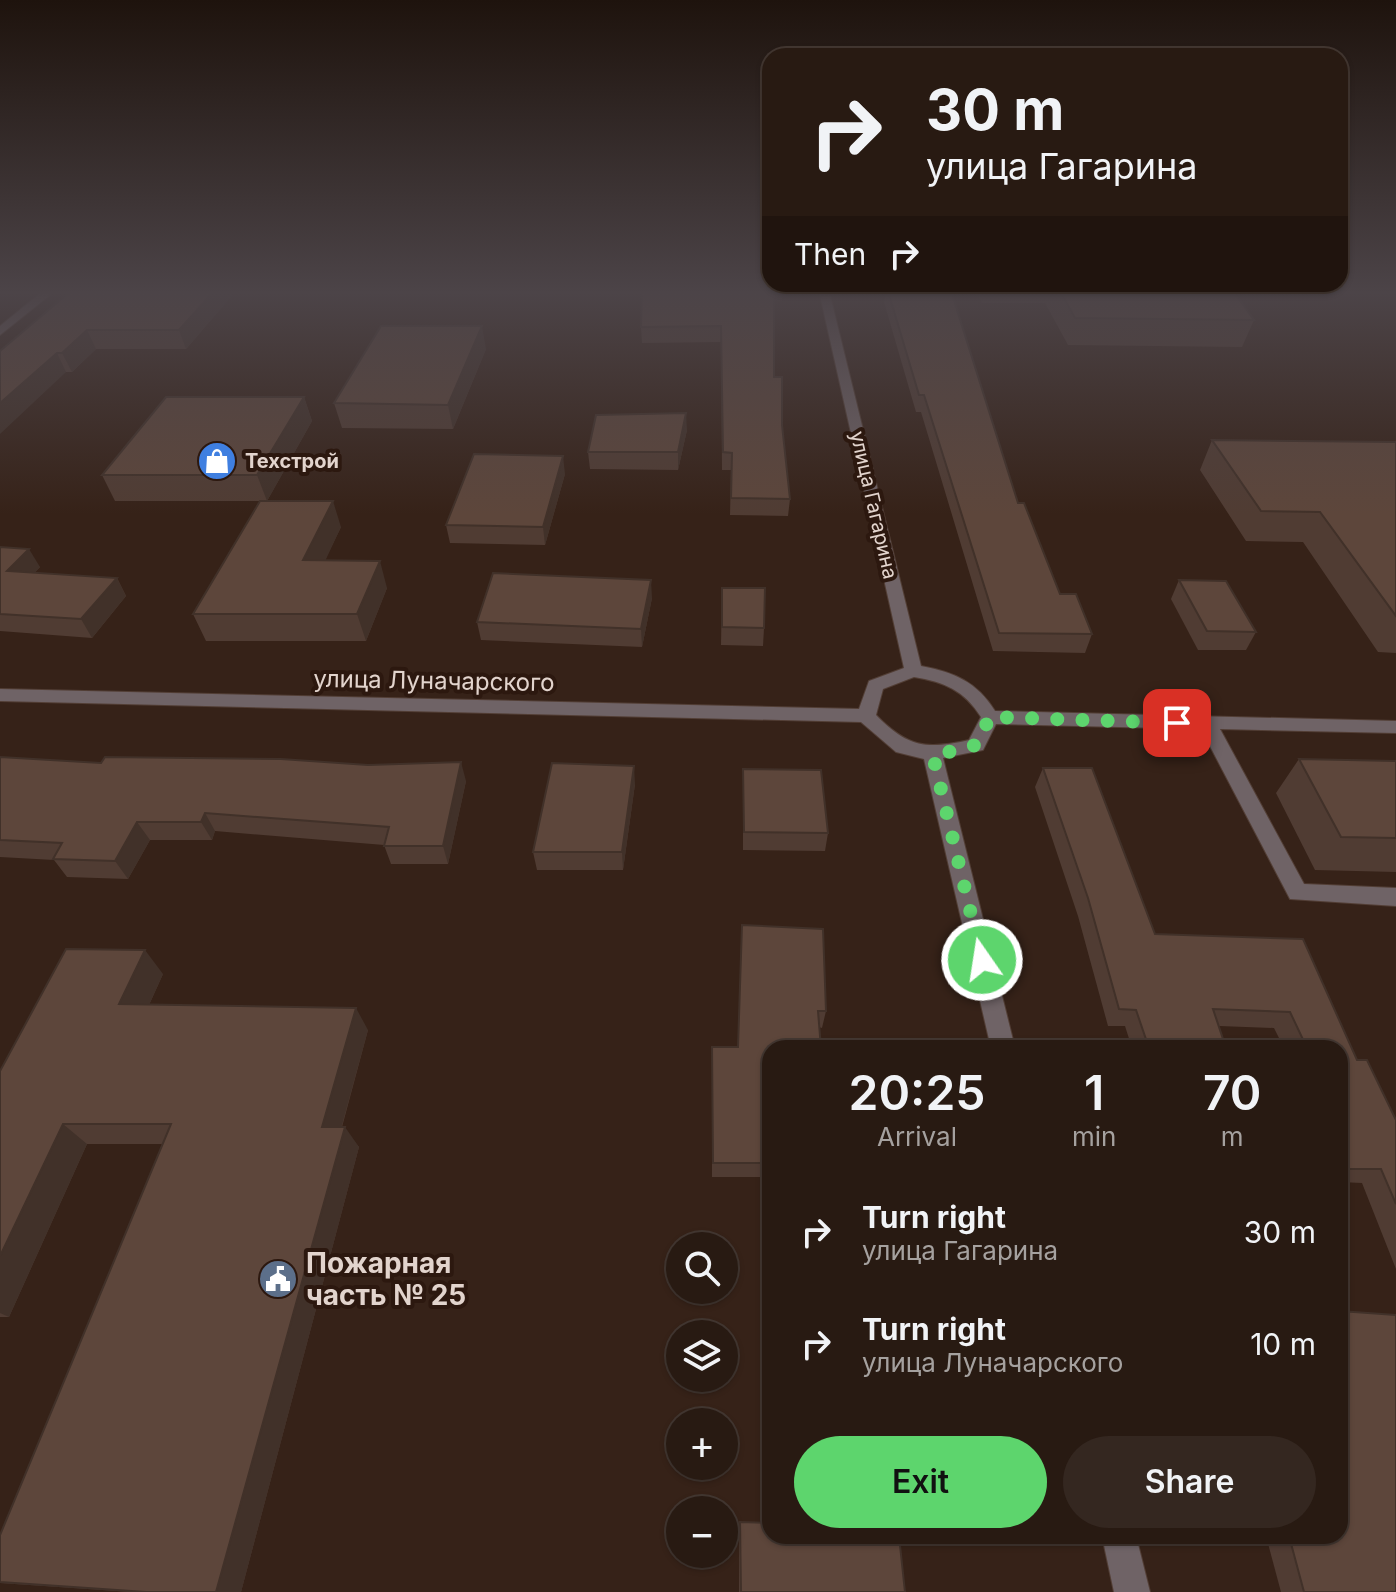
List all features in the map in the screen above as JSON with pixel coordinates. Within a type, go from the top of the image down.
[{"type":"street","name":"улица Гагарина","points":[[841,365],[913,671]]},
{"type":"street","points":[[913,671],[948,676],[976,693],[990,717],[976,745],[933,756],[890,743],[866,716],[875,685],[913,671]]},
{"type":"street","name":"улица Луначарского","points":[[0,695],[866,716]]},
{"type":"street","points":[[990,717],[1396,727]]},
{"type":"street","points":[[1208,724],[1298,893],[1396,897]]},
{"type":"street","points":[[933,756],[1001,1040]]},
{"type":"street","points":[[1121,1544],[1132,1592]]},
{"type":"building","points":[[0,365],[43,365],[0,403]]},
{"type":"building","points":[[357,365],[465,365],[448,405],[334,403]]},
{"type":"building","points":[[722,365],[774,365],[774,377],[782,377],[782,425],[790,499],[731,498],[732,453],[723,452]]},
{"type":"building","points":[[910,365],[974,365],[1018,503],[1024,503],[1060,594],[1076,594],[1092,634],[999,633],[924,395],[919,395]]},
{"type":"building","points":[[166,397],[304,397],[257,475],[102,475]]},
{"type":"building","points":[[686,413],[678,452],[588,452],[596,415]]},
{"type":"building","points":[[1212,440],[1396,442],[1396,616],[1320,512],[1261,511]]},
{"type":"building","points":[[474,454],[563,456],[543,527],[446,525]]},
{"type":"building","points":[[260,501],[333,501],[303,560],[380,561],[357,614],[193,614]]},
{"type":"building","points":[[0,547],[29,549],[7,571],[117,578],[81,619],[0,614]]},
{"type":"building","points":[[493,573],[651,580],[641,629],[477,622]]},
{"type":"building","points":[[1179,580],[1226,581],[1256,632],[1207,631]]},
{"type":"building","points":[[722,588],[765,588],[764,628],[722,627]]},
{"type":"building","points":[[0,757],[101,763],[105,757],[281,759],[368,765],[461,762],[443,846],[384,846],[389,827],[205,813],[201,822],[137,822],[115,861],[53,859],[62,843],[0,840]]},
{"type":"building","points":[[1299,759],[1396,761],[1396,838],[1341,837]]},
{"type":"building","points":[[552,763],[634,766],[622,852],[533,852]]},
{"type":"building","points":[[1043,768],[1092,768],[1155,934],[1303,939],[1357,1060],[1367,1060],[1396,1120],[1396,1204],[1381,1169],[1348,1169],[1348,1040],[1303,1040],[1290,1012],[1213,1009],[1223,1040],[1146,1040],[1136,1010],[1119,1009],[1088,898]]},
{"type":"building","points":[[743,769],[821,770],[828,833],[744,832]]},
{"type":"building","points":[[742,925],[823,929],[826,1011],[818,1011],[820,1040],[762,1040],[762,1163],[713,1163],[712,1047],[738,1047]]},
{"type":"building","points":[[66,949],[145,950],[119,1004],[356,1008],[322,1127],[345,1127],[216,1592],[146,1592],[0,1582],[0,1535],[171,1124],[63,1124],[0,1256],[0,1071]]},
{"type":"building","points":[[1348,1312],[1396,1315],[1396,1592],[1304,1592],[1291,1544],[1348,1544]]},
{"type":"building","points":[[740,1522],[762,1523],[762,1544],[900,1544],[905,1592],[741,1592]]},
{"type":"place","name":"Техстрой","points":[[217,461]]},
{"type":"place","name":"Пожарная часть № 25","points":[[278,1279]]},
{"type":"route","points":[[982,960],[933,756],[976,745],[990,717],[1177,723]]}]
